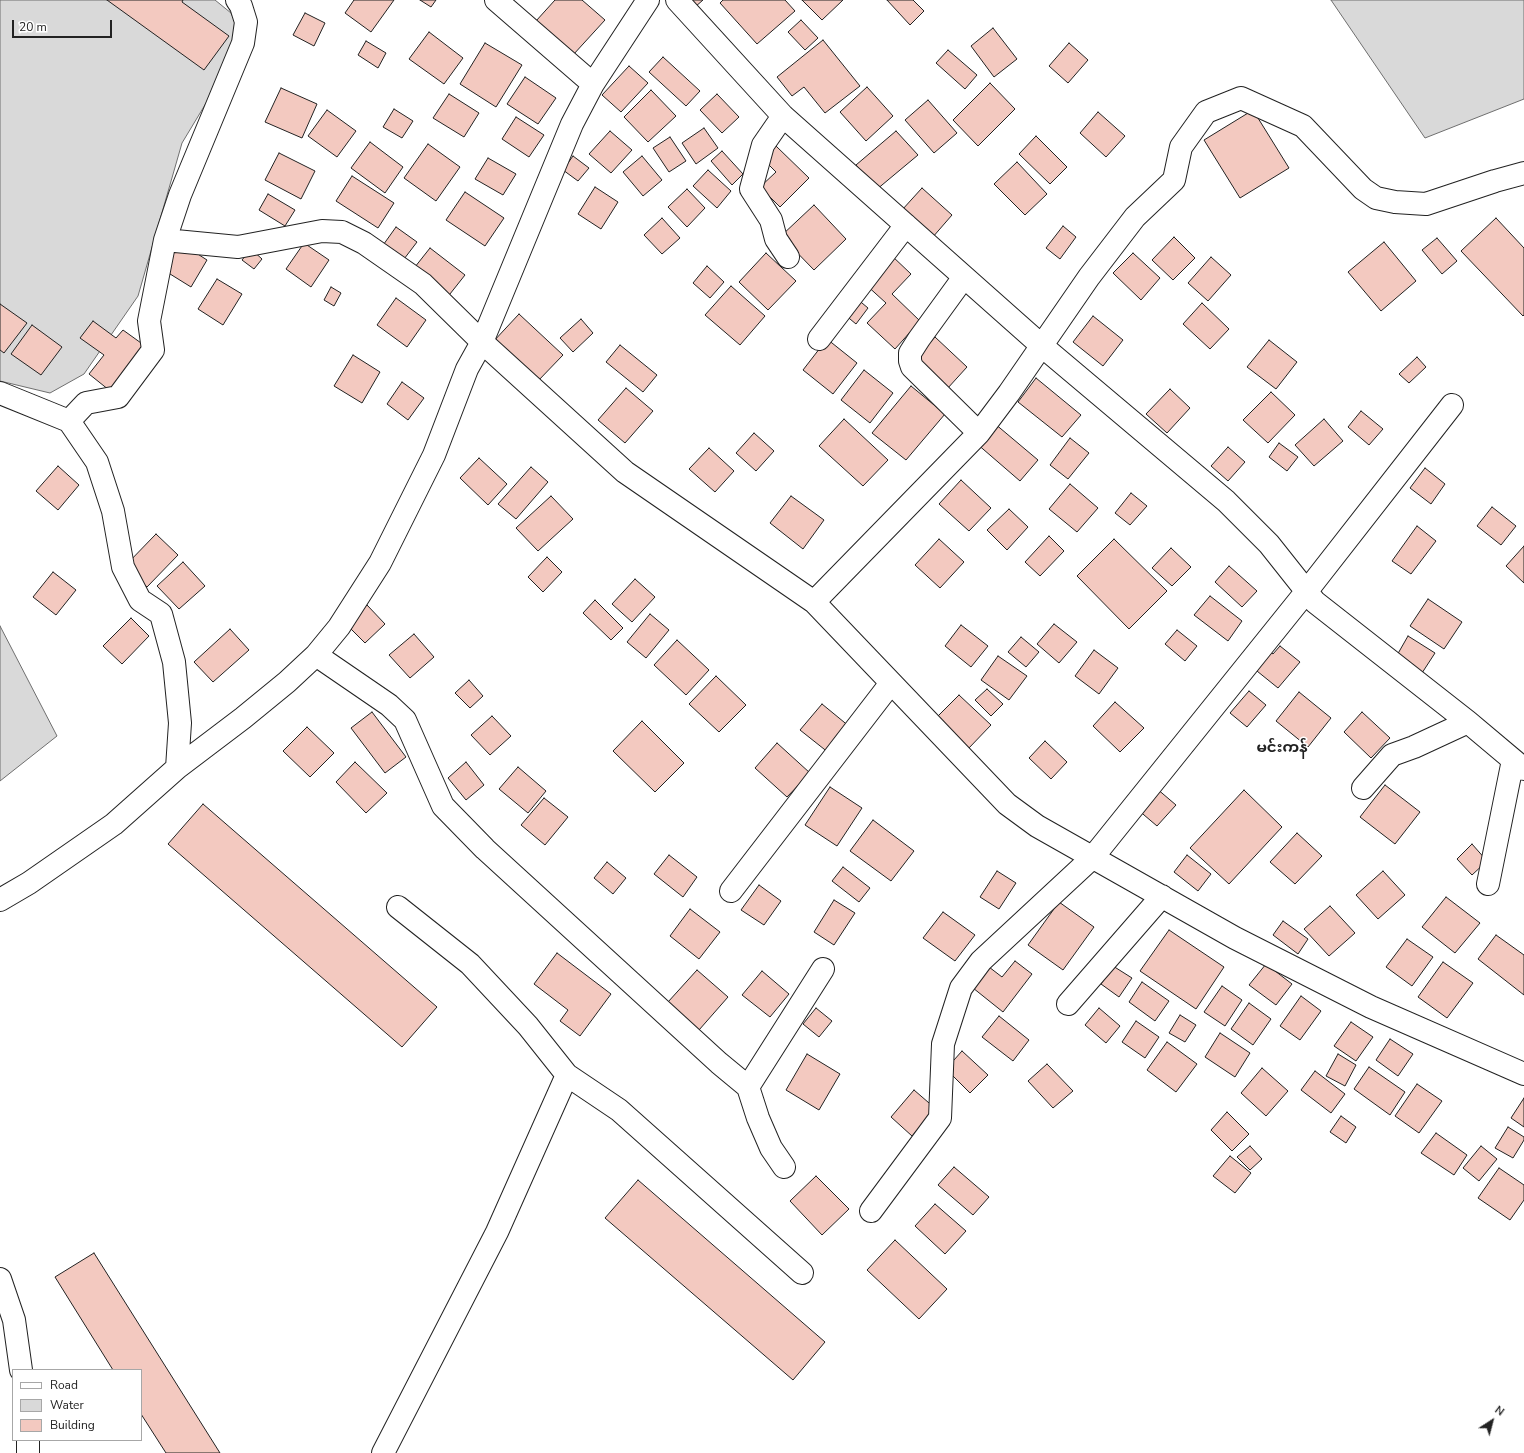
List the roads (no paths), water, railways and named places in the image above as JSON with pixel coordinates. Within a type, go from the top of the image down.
[{"type":"street","points":[[69,421],[86,403],[118,397],[153,350],[149,321],[165,240],[180,195],[243,43],[246,22],[241,6],[237,0]]},
{"type":"street","points":[[496,0],[593,84]]},
{"type":"street","points":[[0,900],[29,883],[114,824],[177,768],[243,718],[287,682],[316,655],[339,627],[380,563],[434,455],[467,369],[482,342],[572,124],[593,84],[648,0]]},
{"type":"street","points":[[678,0],[783,116],[1042,346],[1226,501],[1269,544],[1315,602],[1468,722],[1518,764],[1488,884]]},
{"type":"street","points":[[814,602],[978,433],[1009,393],[1089,277],[1135,217],[1174,180],[1182,147],[1206,112],[1241,98],[1303,126],[1363,189],[1376,198],[1395,202],[1426,204],[1495,181],[1524,174]]},
{"type":"street","points":[[783,116],[763,145],[751,189],[771,220],[776,239],[788,257]]},
{"type":"street","points":[[819,339],[906,225]]},
{"type":"street","points":[[165,240],[238,247],[322,231],[342,232],[364,243],[424,284],[482,342],[625,472],[814,602],[1007,804],[1037,826],[1236,938],[1371,1007],[1524,1074]]},
{"type":"street","points":[[964,277],[910,353],[910,361],[912,367],[978,433]]},
{"type":"street","points":[[0,393],[69,421],[97,462],[113,511],[123,567],[140,600],[160,614],[174,662],[180,723],[177,768]]},
{"type":"street","points":[[871,1211],[940,1118],[943,1044],[961,988],[981,961],[1093,857],[1306,592],[1452,405]]},
{"type":"street","points":[[316,655],[389,705],[405,720],[443,806],[497,859],[714,1058],[748,1087],[758,1118],[771,1148],[784,1167]]},
{"type":"street","points":[[731,891],[891,683]]},
{"type":"street","points":[[1363,788],[1392,755],[1414,747],[1468,722]]},
{"type":"street","points":[[1068,1004],[1162,896]]},
{"type":"street","points":[[398,906],[470,964],[528,1026],[567,1075],[619,1110],[802,1273]]},
{"type":"street","points":[[748,1087],[823,969]]},
{"type":"street","points":[[383,1453],[496,1232],[567,1075]]},
{"type":"street","points":[[0,1279],[14,1320],[21,1369]]},
{"type":"street","points":[[28,1441],[28,1453]]},
{"type":"water","points":[[0,0],[215,0],[231,13],[237,26],[220,80],[182,143],[138,296],[84,374],[50,393],[0,381]]},
{"type":"water","points":[[1331,0],[1524,0],[1524,99],[1425,138]]},
{"type":"water","points":[[0,626],[57,736],[0,781]]},
{"type":"district","name":"မင်းကန်","points":[[1282,748]]}]
